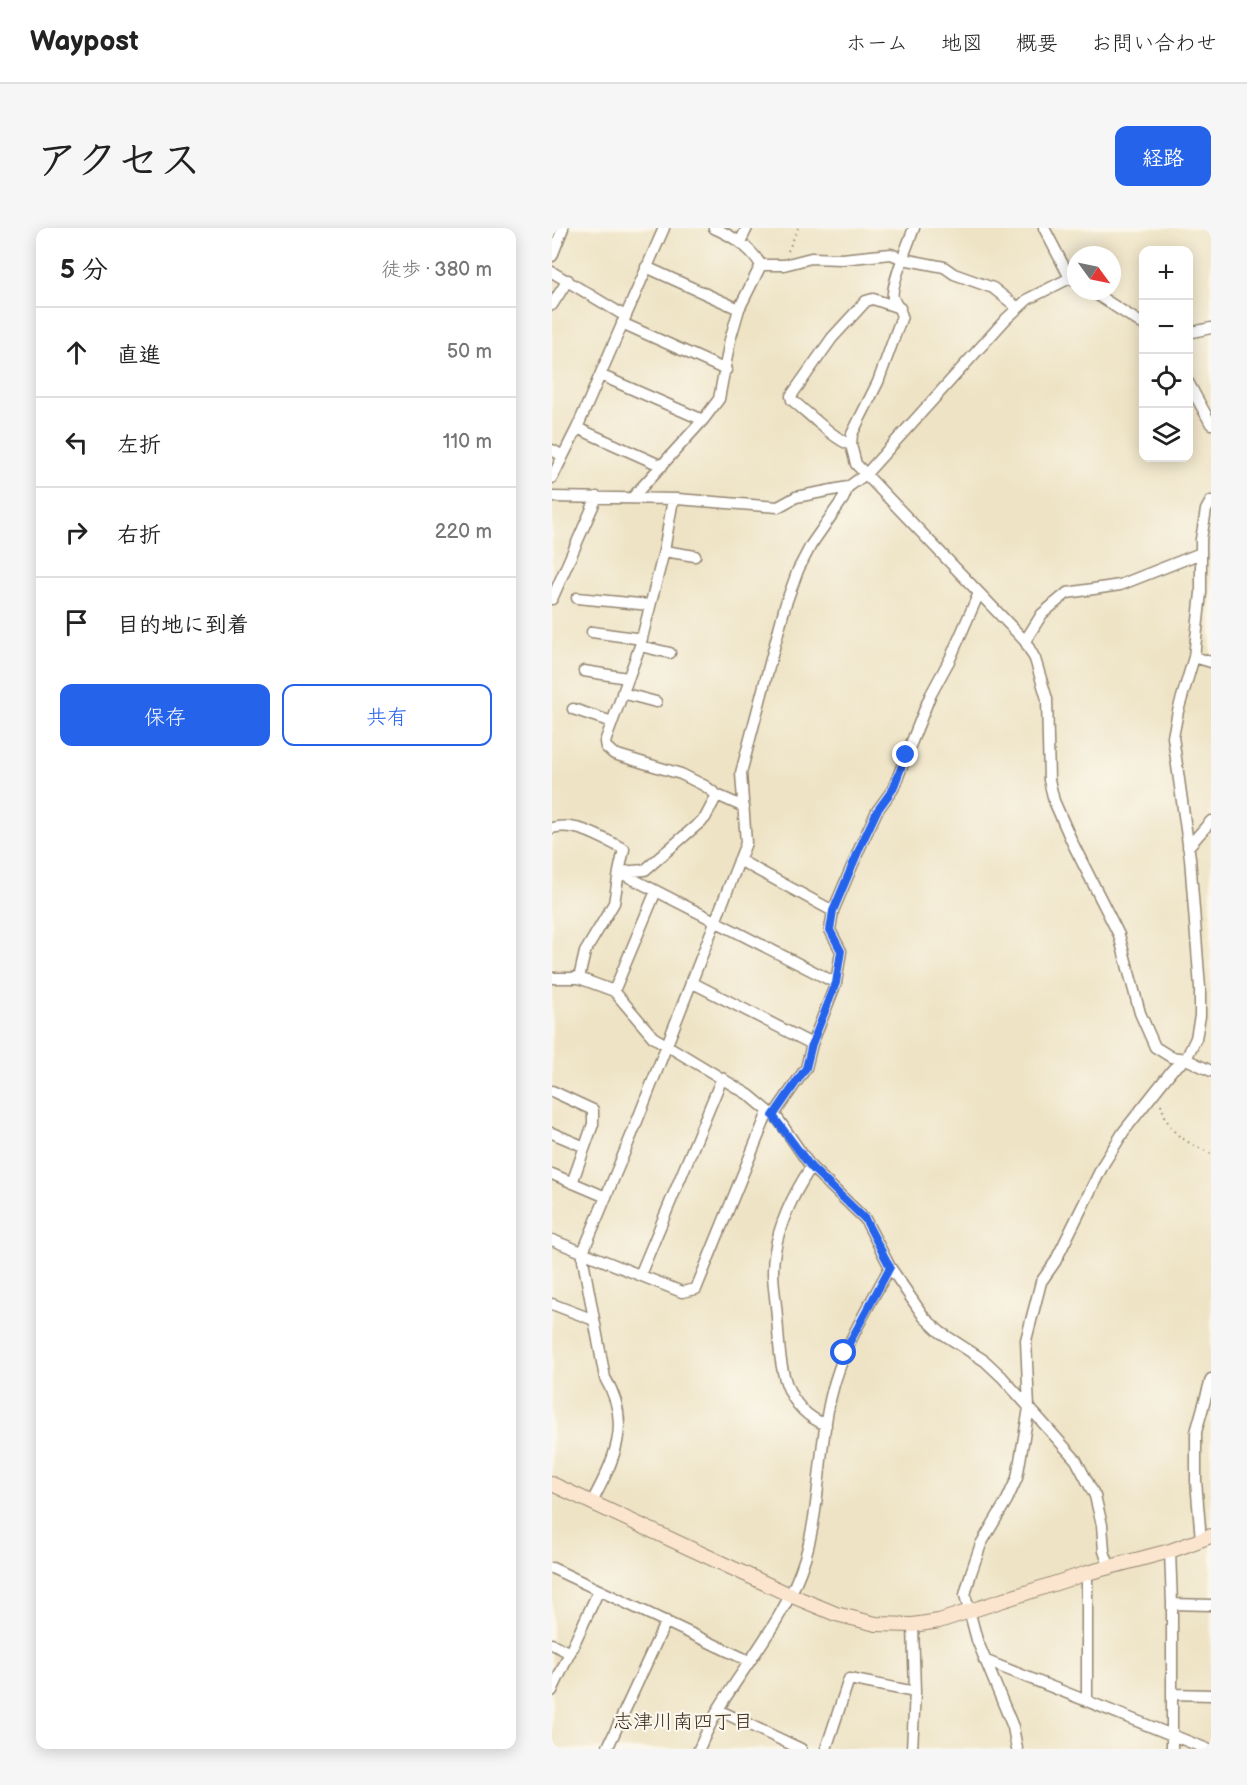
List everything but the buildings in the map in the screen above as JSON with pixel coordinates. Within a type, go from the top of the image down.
[{"type":"street","points":[[552,256],[563,228]]},
{"type":"street","points":[[552,478],[577,428],[664,228]]},
{"type":"street","points":[[716,228],[740,242],[755,255],[761,265]]},
{"type":"street","points":[[740,242],[747,228]]},
{"type":"street","points":[[914,228],[893,287],[893,298],[902,316],[882,371],[852,434],[850,445],[856,464],[1025,641],[1035,659],[1047,699],[1048,780],[1054,801],[1072,844],[1119,935],[1140,1013],[1155,1047],[1171,1057],[1186,1059],[1211,1071]]},
{"type":"street","points":[[1044,228],[1067,269]]},
{"type":"street","points":[[761,265],[784,265],[811,258],[842,259],[891,254],[903,259],[944,267],[954,274],[993,288],[1018,308]]},
{"type":"street","points":[[632,498],[703,420],[719,399],[730,340],[739,309],[761,265]]},
{"type":"street","points":[[646,267],[739,309]]},
{"type":"street","points":[[552,272],[568,280],[624,319],[726,370]]},
{"type":"street","points":[[552,305],[568,280]]},
{"type":"street","points":[[552,497],[673,499],[778,507],[796,497],[848,487],[866,474],[1018,308],[1028,299],[1067,283]]},
{"type":"street","points":[[850,445],[838,441],[825,426],[792,400],[791,396],[832,338],[866,301],[873,299],[900,309]]},
{"type":"street","points":[[1105,300],[1139,322]]},
{"type":"street","points":[[1193,332],[1211,328]]},
{"type":"street","points":[[600,375],[703,420]]},
{"type":"street","points":[[1193,391],[1211,424]]},
{"type":"street","points":[[577,428],[662,466]]},
{"type":"street","points":[[552,450],[563,456]]},
{"type":"street","points":[[592,1502],[607,1472],[619,1424],[614,1393],[604,1378],[583,1252],[746,843],[741,773],[785,606],[798,570],[843,499],[848,487]]},
{"type":"street","points":[[552,599],[597,496]]},
{"type":"street","points":[[673,499],[641,643],[605,742],[606,747],[609,751],[681,774],[717,795],[744,807]]},
{"type":"street","points":[[1017,1749],[1013,1727],[984,1660],[965,1595],[970,1572],[981,1544],[1017,1479],[1029,1408],[1026,1340],[1041,1282],[1060,1252],[1104,1163],[1124,1131],[1173,1069],[1186,1059],[1196,1038],[1200,1016],[1200,987],[1188,848],[1173,737],[1194,657],[1201,554],[1206,510],[1211,501]]},
{"type":"street","points":[[663,551],[695,556]]},
{"type":"street","points":[[1025,641],[1042,614],[1067,593],[1120,585],[1201,554]]},
{"type":"street","points":[[552,1240],[682,1292],[696,1289],[771,1114],[806,1068],[812,1044],[836,983],[841,951],[830,930],[833,911],[877,811],[893,789],[930,696],[950,660],[979,593]]},
{"type":"street","points":[[577,598],[650,605]]},
{"type":"street","points":[[592,632],[641,643],[670,653]]},
{"type":"street","points":[[1194,657],[1211,662]]},
{"type":"street","points":[[584,671],[627,678]]},
{"type":"street","points":[[622,693],[656,702]]},
{"type":"street","points":[[573,708],[612,722]]},
{"type":"street","points":[[619,872],[645,870],[705,818],[717,795]]},
{"type":"street","points":[[1188,848],[1211,821]]},
{"type":"street","points":[[552,828],[573,827],[624,849],[614,903],[585,952],[579,978]]},
{"type":"street","points":[[739,860],[833,911]]},
{"type":"street","points":[[619,872],[836,983]]},
{"type":"street","points":[[614,991],[656,891]]},
{"type":"street","points":[[552,978],[579,978],[614,991],[653,1037],[749,1095],[771,1114],[811,1167],[865,1219],[890,1267],[924,1317],[940,1332],[985,1361],[1076,1460],[1095,1496],[1102,1525],[1104,1551],[1109,1566]]},
{"type":"street","points":[[691,982],[812,1044]]},
{"type":"street","points":[[640,1275],[722,1078]]},
{"type":"street","points":[[552,1091],[592,1110],[593,1124],[572,1183]]},
{"type":"street","points":[[552,1133],[585,1147]]},
{"type":"street","points":[[811,1167],[787,1208],[775,1251],[772,1278],[783,1380],[796,1403],[816,1421],[826,1425]]},
{"type":"street","points":[[552,1174],[606,1197]]},
{"type":"street","points":[[699,1749],[718,1710],[773,1627],[790,1595],[810,1536],[826,1425],[836,1376],[844,1353],[890,1267]]},
{"type":"street","points":[[552,1304],[594,1320]]},
{"type":"street","points":[[552,1484],[790,1595],[836,1614],[876,1624],[913,1625],[939,1621],[1109,1566],[1170,1551],[1206,1538],[1196,1481],[1196,1432],[1211,1379]]},
{"type":"street","points":[[1170,1551],[1173,1604],[1172,1749]]},
{"type":"street","points":[[552,1568],[749,1661]]},
{"type":"street","points":[[1087,1573],[1087,1701]]},
{"type":"street","points":[[552,1691],[599,1590]]},
{"type":"street","points":[[1173,1604],[1211,1605]]},
{"type":"street","points":[[608,1749],[666,1621]]},
{"type":"street","points":[[912,1749],[915,1692],[913,1625]]},
{"type":"street","points":[[552,1644],[570,1653]]},
{"type":"street","points":[[984,1660],[1207,1749]]},
{"type":"street","points":[[826,1749],[849,1679],[915,1692]]},
{"type":"street","points":[[1172,1694],[1211,1695]]},
{"type":"street","points":[[718,1710],[776,1744],[801,1749]]},
{"type":"path","points":[[784,265],[798,228]]},
{"type":"path","points":[[1161,1084],[1161,1105],[1168,1125],[1176,1135],[1211,1154]]},
{"type":"district","name":"志津川南四丁目","points":[[683,1721]]},
{"type":"route","points":[[844,1353],[890,1267],[865,1219],[811,1167],[778,1119],[773,1116],[806,1068],[812,1044],[836,983],[841,951],[830,930],[833,911],[877,811],[893,789],[906,755]]}]
